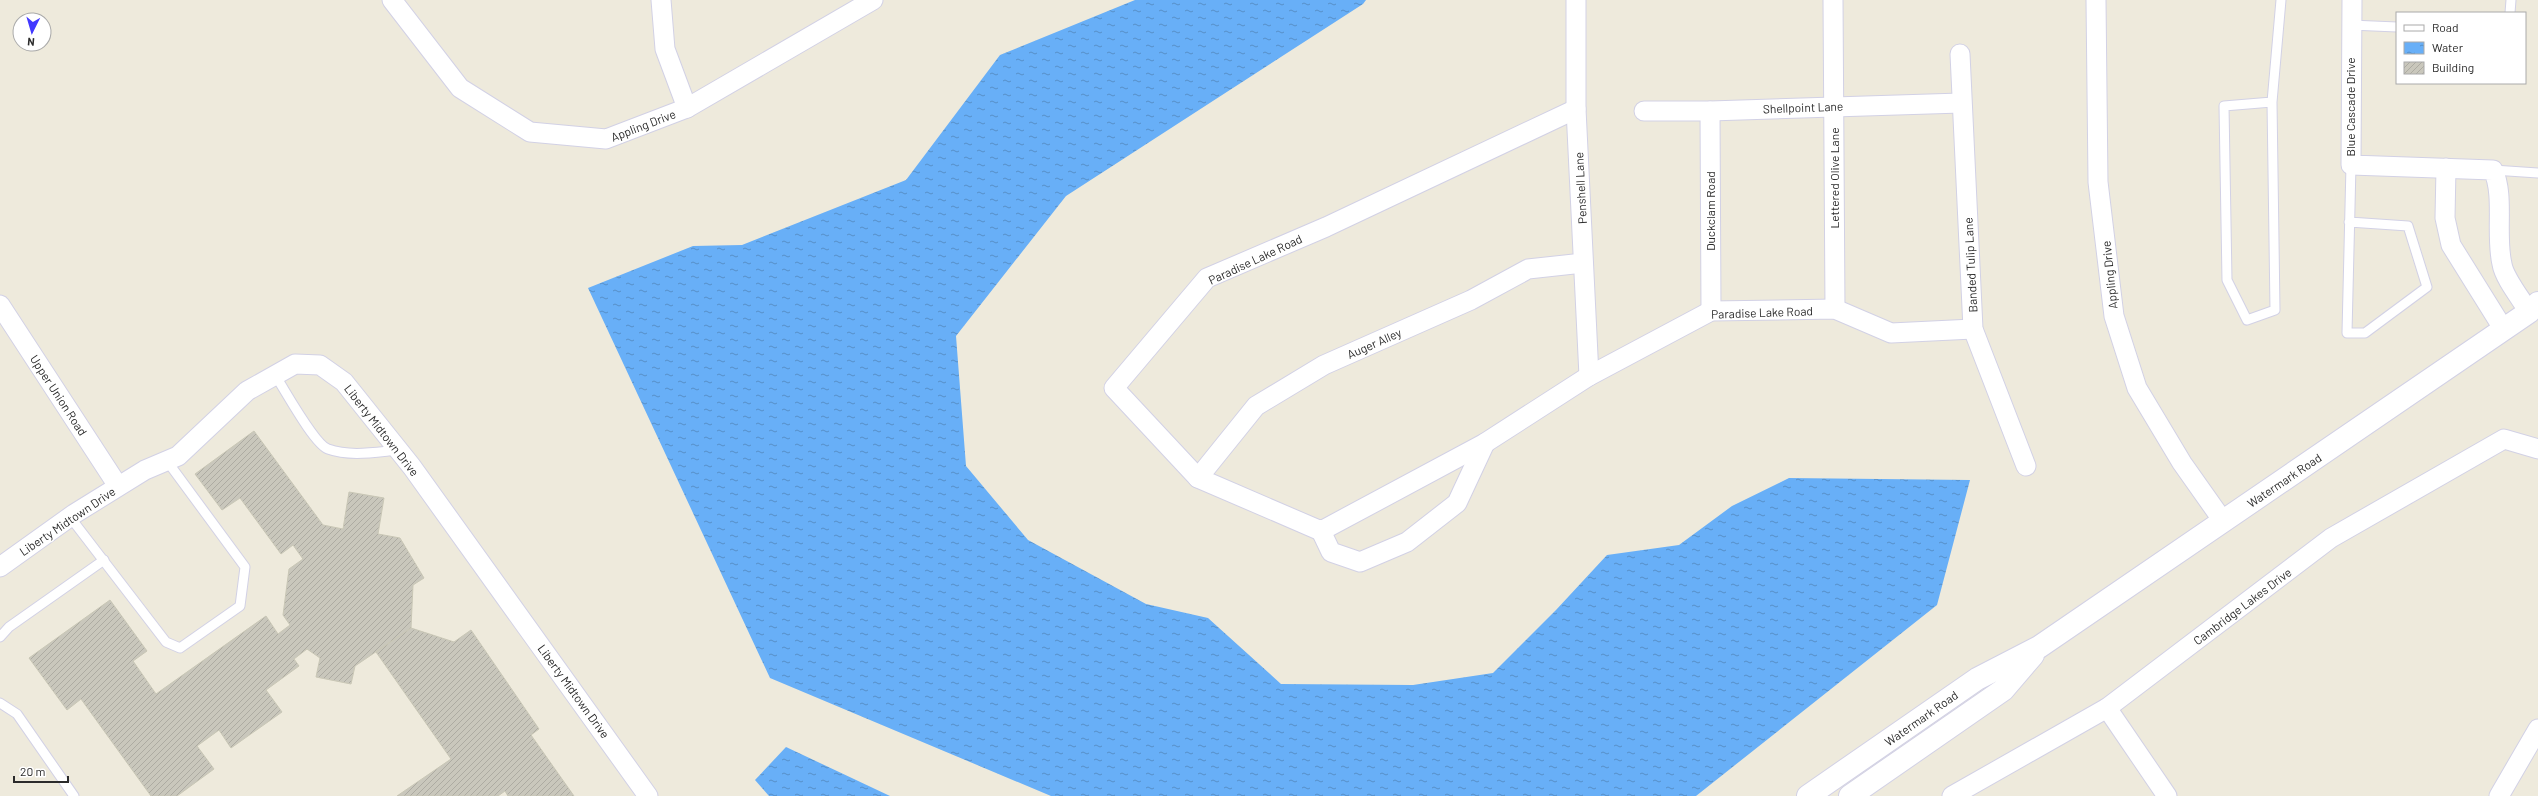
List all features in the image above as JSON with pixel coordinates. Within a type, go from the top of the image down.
[{"type":"street","name":"Appling Drive","points":[[392,0],[460,88],[530,132],[606,139],[687,108],[873,0]]},
{"type":"street","points":[[661,0],[665,48],[687,108]]},
{"type":"street","name":"Penshell Lane","points":[[1576,0],[1576,109],[1589,376]]},
{"type":"street","name":"Lettered Olive Lane","points":[[1833,0],[1834,309]]},
{"type":"street","name":"Appling Drive","points":[[2096,0],[2098,182],[2114,316],[2137,388],[2182,463],[2223,521]]},
{"type":"street","name":"Blue Cascade Drive","points":[[2352,0],[2350,25],[2350,165],[2493,170]]},
{"type":"street","name":"Banded Tulip Lane","points":[[1960,54],[1961,103],[1973,329],[2026,466]]},
{"type":"street","name":"Shellpoint Lane","points":[[1644,111],[1710,111],[1961,103]]},
{"type":"street","name":"Paradise Lake Road","points":[[1576,109],[1326,227],[1207,278],[1114,388],[1198,478],[1321,531],[1486,443],[1589,376],[1711,311],[1834,309],[1891,333],[1973,329]]},
{"type":"street","name":"Duckclam Road","points":[[1710,111],[1711,311]]},
{"type":"street","points":[[2446,168],[2446,218],[2451,245],[2504,330]]},
{"type":"street","points":[[2493,170],[2498,179],[2499,246],[2502,267],[2535,308]]},
{"type":"street","name":"Auger Alley","points":[[1198,478],[1256,406],[1324,365],[1472,300],[1528,269],[1583,263]]},
{"type":"street","name":"Upper Union Road","points":[[0,305],[118,486]]},
{"type":"street","name":"Watermark Road","points":[[1808,796],[1977,679],[2039,647],[2535,308]]},
{"type":"street","name":"Liberty Midtown Drive","points":[[0,567],[70,516],[118,486],[145,470],[178,456],[247,392],[295,364],[320,365],[344,382],[398,450],[648,796]]},
{"type":"street","name":"Cambridge Lakes Drive","points":[[1952,796],[2107,708],[2331,538],[2504,439],[2538,449]]},
{"type":"street","points":[[1321,531],[1331,552],[1360,562],[1407,542],[1457,503],[1486,443]]},
{"type":"street","name":"Watermark Road","points":[[1850,796],[2003,690],[2039,647]]},
{"type":"street","points":[[2107,708],[2167,796]]},
{"type":"street","points":[[2499,796],[2538,729]]},
{"type":"lane","points":[[2272,102],[2224,106],[2227,280],[2247,320],[2275,310],[2272,102],[2281,0]]},
{"type":"lane","points":[[2510,0],[2510,12]]},
{"type":"lane","points":[[2350,25],[2396,27]]},
{"type":"lane","points":[[2349,222],[2408,226],[2427,287],[2365,333],[2346,333],[2350,165]]},
{"type":"lane","points":[[2493,170],[2538,173]]},
{"type":"lane","points":[[275,375],[317,440],[327,449],[353,453],[398,450]]},
{"type":"lane","points":[[70,516],[166,642],[180,648],[240,606],[246,567],[166,461]]},
{"type":"lane","points":[[0,637],[9,628],[104,560]]},
{"type":"lane","points":[[0,703],[16,714],[74,796]]},
{"type":"water","points":[[1135,0],[1366,0],[1363,4],[1066,196],[956,336],[966,466],[1028,540],[1146,604],[1208,618],[1281,684],[1413,685],[1493,673],[1556,610],[1607,555],[1679,545],[1732,506],[1789,478],[1970,480],[1937,605],[1696,796],[1051,796],[770,678],[588,288],[693,246],[742,245],[906,180],[1000,55]]},
{"type":"water","points":[[786,747],[890,796],[769,796],[755,780]]},
{"type":"building","points":[[254,431],[323,525],[343,529],[349,492],[384,498],[378,534],[400,538],[424,578],[413,585],[411,628],[355,666],[351,684],[316,677],[320,658],[307,649],[294,659],[299,666],[266,690],[282,712],[231,748],[219,730],[197,746],[214,769],[177,796],[151,796],[81,699],[67,710],[29,658],[110,600],[147,651],[133,661],[156,694],[266,616],[278,634],[290,625],[283,615],[289,569],[303,559],[293,545],[281,554],[240,498],[222,510],[195,474]]},
{"type":"building","points":[[411,628],[454,642],[471,630],[539,729],[531,735],[574,796],[508,796],[505,791],[498,796],[397,796],[451,759],[376,652]]}]
